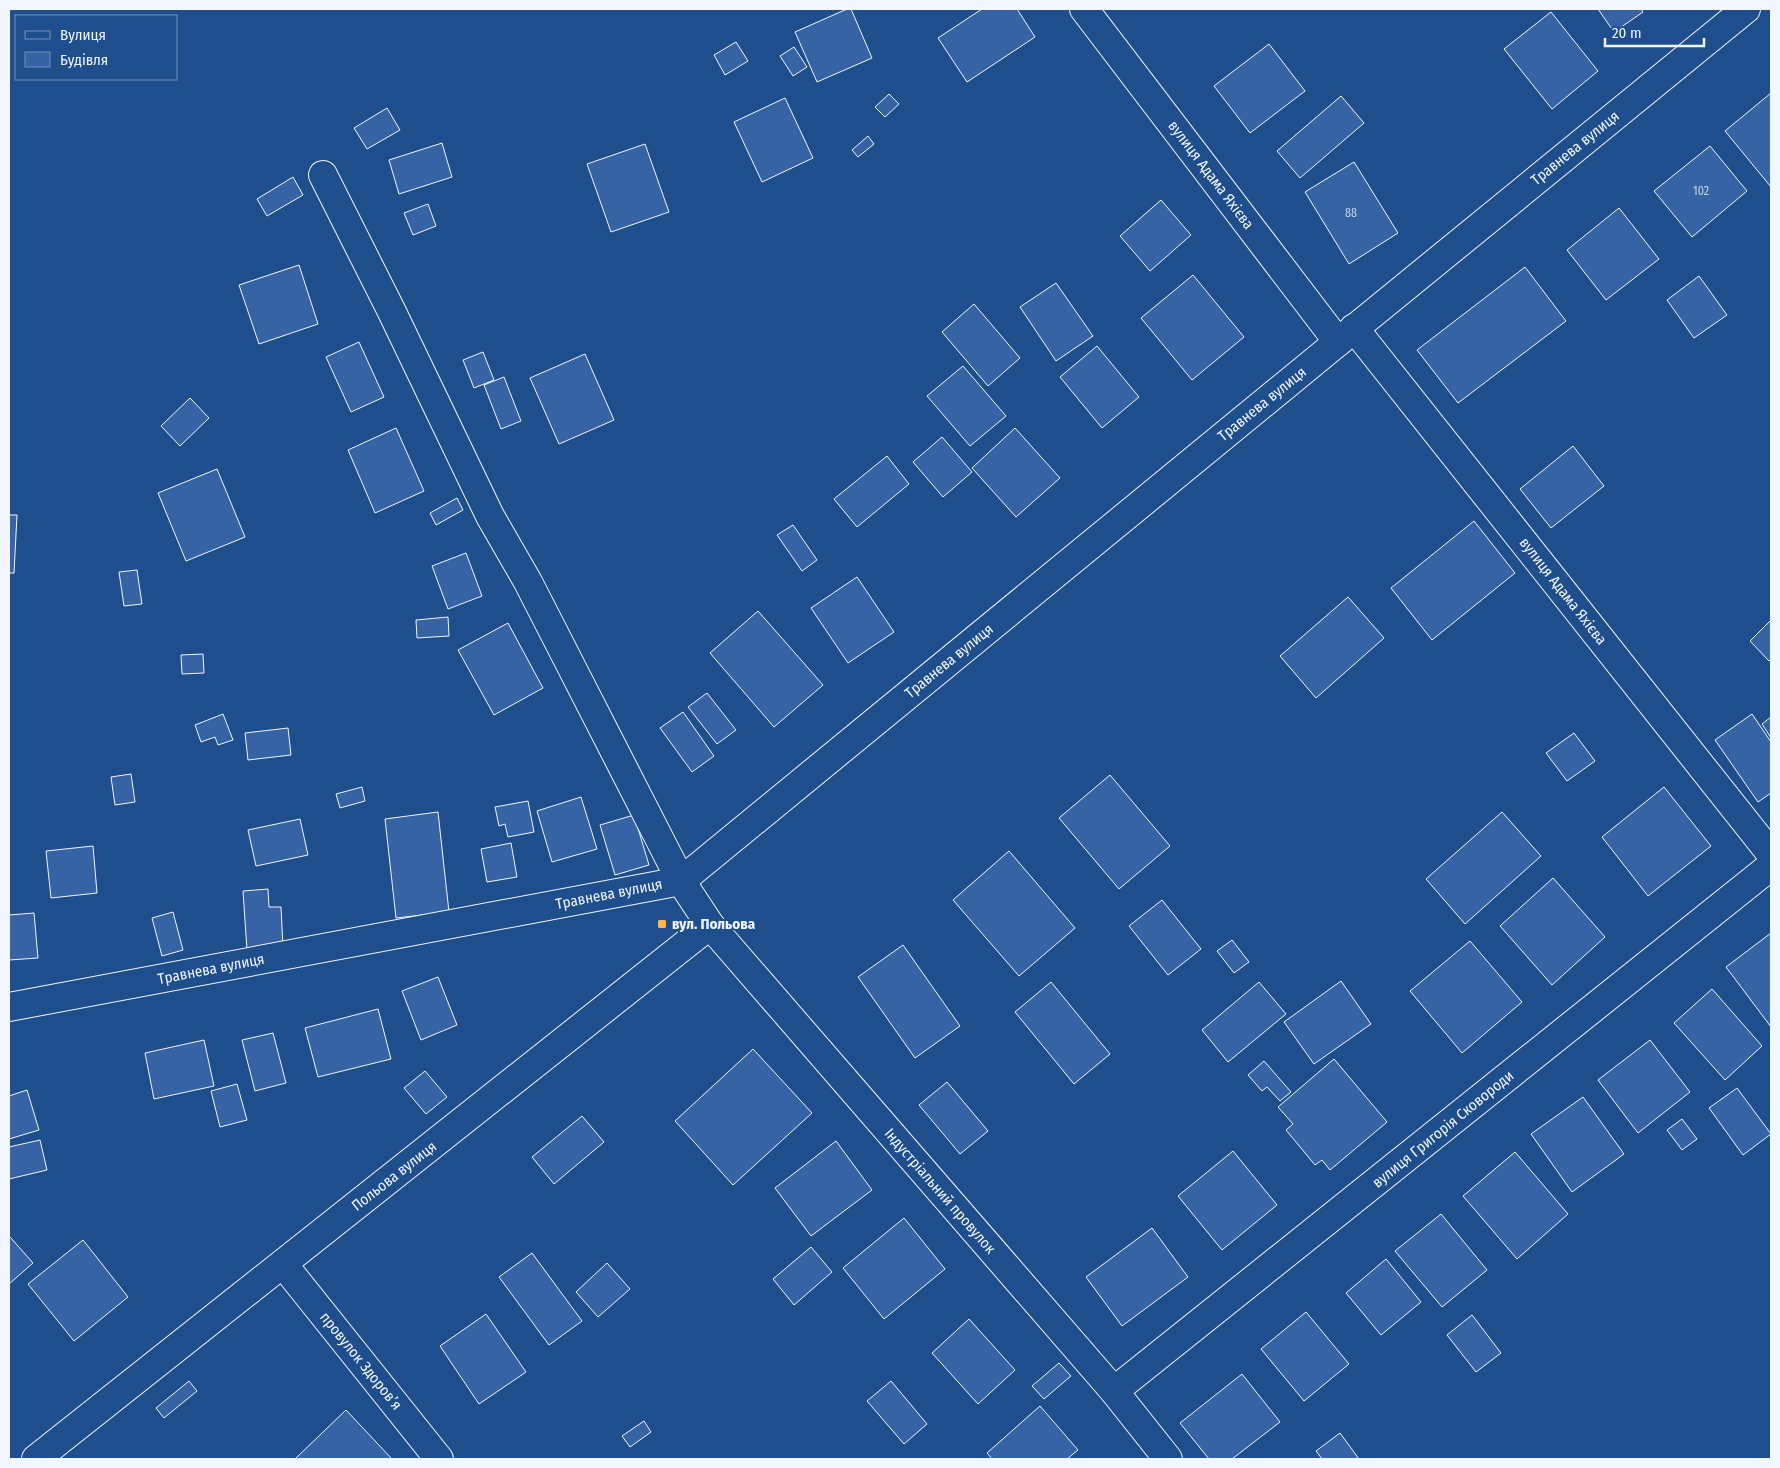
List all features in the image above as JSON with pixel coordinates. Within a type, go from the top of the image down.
[{"type":"street","name":"вулиця Адама Яхієва","points":[[1084,9],[1346,335],[1771,854]]},
{"type":"street","name":"Травнева вулиця","points":[[9,1007],[681,881],[1746,9]]},
{"type":"street","points":[[323,175],[392,312],[490,516],[528,582],[681,881],[710,926]]},
{"type":"street","name":"вулиця Григорія Сковороди","points":[[1114,1391],[1771,866]]},
{"type":"street","name":"Індустріальний провулок","points":[[710,926],[1114,1391],[1168,1459]]},
{"type":"street","name":"Польова вулиця","points":[[36,1459],[710,926]]},
{"type":"street","name":"провулок Здоровʼя","points":[[283,1264],[438,1459]]},
{"type":"building","points":[[847,9],[851,9],[872,58],[817,82],[795,32]]},
{"type":"building","points":[[982,9],[1017,9],[1035,37],[967,82],[938,38]]},
{"type":"building","points":[[1598,9],[1641,9],[1643,12],[1614,32]]},
{"type":"building","points":[[1551,12],[1598,71],[1552,109],[1504,49]]},
{"type":"building","points":[[736,42],[748,61],[725,75],[714,55]]},
{"type":"building","points":[[1269,44],[1305,91],[1250,133],[1214,86]]},
{"type":"building","points":[[794,47],[807,67],[793,76],[780,56]]},
{"type":"building","points":[[1771,93],[1771,187],[1725,131]]},
{"type":"building","points":[[889,94],[899,104],[885,117],[875,107]]},
{"type":"building","points":[[1341,96],[1364,123],[1300,178],[1277,151]]},
{"type":"building","points":[[785,98],[813,158],[762,182],[734,122]]},
{"type":"building","points":[[387,108],[400,130],[367,149],[354,128]]},
{"type":"building","points":[[868,136],[874,144],[858,157],[852,150]]},
{"type":"building","points":[[442,143],[452,177],[399,194],[389,160]]},
{"type":"building","points":[[645,144],[669,212],[611,232],[587,164]]},
{"type":"building","points":[[1710,146],[1747,191],[1692,237],[1654,191]]},
{"type":"building","points":[[1354,162],[1398,233],[1349,264],[1305,192]]},
{"type":"building","points":[[293,177],[303,195],[267,216],[257,199]]},
{"type":"building","points":[[1161,200],[1191,235],[1150,271],[1120,236]]},
{"type":"building","points":[[428,204],[436,226],[413,235],[404,213]]},
{"type":"building","points":[[1619,208],[1659,259],[1606,300],[1567,250]]},
{"type":"building","points":[[299,265],[318,324],[259,344],[239,285]]},
{"type":"building","points":[[1525,267],[1566,321],[1458,403],[1417,350]]},
{"type":"building","points":[[1193,275],[1244,337],[1192,380],[1141,318]]},
{"type":"building","points":[[1699,276],[1727,315],[1694,338],[1667,300]]},
{"type":"building","points":[[1056,283],[1093,336],[1056,361],[1020,307]]},
{"type":"building","points":[[974,304],[1020,358],[988,386],[942,332]]},
{"type":"building","points":[[359,342],[384,397],[351,412],[326,357]]},
{"type":"building","points":[[1097,346],[1139,397],[1102,428],[1060,377]]},
{"type":"building","points":[[483,352],[494,380],[474,388],[463,360]]},
{"type":"building","points":[[585,354],[614,420],[559,444],[530,378]]},
{"type":"building","points":[[963,366],[1006,416],[970,446],[927,396]]},
{"type":"building","points":[[504,377],[521,421],[501,429],[484,385]]},
{"type":"building","points":[[190,398],[209,418],[180,446],[161,426]]},
{"type":"building","points":[[396,428],[424,491],[375,513],[348,450]]},
{"type":"building","points":[[1015,428],[1060,478],[1016,517],[972,468]]},
{"type":"building","points":[[942,437],[972,472],[943,497],[913,462]]},
{"type":"building","points":[[1573,446],[1604,486],[1551,528],[1520,489]]},
{"type":"building","points":[[887,456],[909,484],[857,527],[834,499]]},
{"type":"building","points":[[217,469],[245,537],[186,561],[158,493]]},
{"type":"building","points":[[457,498],[463,510],[436,525],[430,513]]},
{"type":"building","points":[[9,515],[17,515],[14,573],[9,573]]},
{"type":"building","points":[[1474,521],[1515,573],[1432,640],[1391,588]]},
{"type":"building","points":[[793,525],[817,560],[802,571],[777,535]]},
{"type":"building","points":[[466,553],[482,596],[448,609],[432,566]]},
{"type":"building","points":[[137,570],[142,604],[124,606],[119,572]]},
{"type":"building","points":[[857,577],[894,632],[848,663],[811,608]]},
{"type":"building","points":[[1348,597],[1384,638],[1316,698],[1280,656]]},
{"type":"building","points":[[758,611],[823,685],[774,727],[710,653]]},
{"type":"building","points":[[448,617],[449,636],[417,638],[416,620]]},
{"type":"building","points":[[1771,620],[1771,659],[1769,661],[1750,641]]},
{"type":"building","points":[[508,623],[543,688],[494,715],[458,650]]},
{"type":"building","points":[[203,654],[204,673],[182,674],[181,655]]},
{"type":"building","points":[[707,693],[736,730],[717,744],[688,707]]},
{"type":"building","points":[[683,712],[714,756],[692,772],[660,728]]},
{"type":"building","points":[[223,714],[233,740],[218,745],[215,737],[201,742],[195,725]]},
{"type":"building","points":[[1752,714],[1771,742],[1771,793],[1758,802],[1715,740]]},
{"type":"building","points":[[1771,717],[1771,738],[1762,724]]},
{"type":"building","points":[[288,728],[291,755],[248,760],[245,733]]},
{"type":"building","points":[[1574,733],[1595,761],[1567,781],[1546,753]]},
{"type":"building","points":[[131,774],[135,802],[115,805],[111,777]]},
{"type":"building","points":[[1110,775],[1170,846],[1119,889],[1059,818]]},
{"type":"building","points":[[362,787],[365,801],[340,808],[336,794]]},
{"type":"building","points":[[1664,787],[1711,846],[1648,896],[1602,837]]},
{"type":"building","points":[[581,797],[597,849],[552,862],[537,811]]},
{"type":"building","points":[[528,801],[534,832],[508,837],[505,824],[499,826],[495,807]]},
{"type":"building","points":[[438,812],[449,912],[396,918],[385,819]]},
{"type":"building","points":[[1502,812],[1541,856],[1465,924],[1426,879]]},
{"type":"building","points":[[634,815],[649,865],[615,875],[600,825]]},
{"type":"building","points":[[300,819],[308,855],[256,866],[248,830]]},
{"type":"building","points":[[511,843],[517,877],[487,882],[481,849]]},
{"type":"building","points":[[93,846],[97,893],[51,898],[46,851]]},
{"type":"building","points":[[1009,851],[1075,928],[1019,976],[953,900]]},
{"type":"building","points":[[1553,878],[1605,937],[1552,985],[1500,926]]},
{"type":"building","points":[[268,889],[269,907],[281,907],[283,948],[247,950],[243,891]]},
{"type":"building","points":[[1162,900],[1201,949],[1168,975],[1129,926]]},
{"type":"building","points":[[173,912],[183,950],[162,956],[152,918]]},
{"type":"building","points":[[34,913],[38,958],[9,960],[9,915]]},
{"type":"building","points":[[1771,933],[1771,1027],[1726,967]]},
{"type":"building","points":[[1232,940],[1249,962],[1234,973],[1217,951]]},
{"type":"building","points":[[1470,941],[1522,1002],[1462,1053],[1410,991]]},
{"type":"building","points":[[903,945],[960,1026],[915,1058],[858,977]]},
{"type":"building","points":[[438,977],[457,1025],[421,1040],[402,991]]},
{"type":"building","points":[[1341,981],[1371,1024],[1314,1064],[1284,1022]]},
{"type":"building","points":[[1051,982],[1110,1054],[1074,1084],[1015,1012]]},
{"type":"building","points":[[1259,982],[1286,1014],[1228,1062],[1202,1030]]},
{"type":"building","points":[[1712,989],[1762,1046],[1725,1080],[1674,1023]]},
{"type":"building","points":[[378,1009],[391,1059],[318,1077],[305,1028]]},
{"type":"building","points":[[273,1033],[286,1083],[255,1091],[242,1040]]},
{"type":"building","points":[[204,1040],[214,1086],[154,1099],[145,1053]]},
{"type":"building","points":[[1650,1040],[1690,1092],[1638,1133],[1598,1080]]},
{"type":"building","points":[[753,1049],[812,1113],[733,1185],[675,1121]]},
{"type":"building","points":[[1334,1059],[1387,1122],[1330,1170],[1322,1160],[1315,1165],[1286,1130],[1293,1124],[1278,1107]]},
{"type":"building","points":[[1264,1061],[1291,1092],[1280,1101],[1267,1087],[1262,1091],[1248,1075]]},
{"type":"building","points":[[425,1071],[447,1097],[426,1114],[404,1088]]},
{"type":"building","points":[[947,1082],[988,1131],[960,1154],[919,1105]]},
{"type":"building","points":[[237,1084],[247,1120],[220,1127],[211,1091]]},
{"type":"building","points":[[1737,1088],[1771,1134],[1743,1155],[1709,1108]]},
{"type":"building","points":[[27,1090],[39,1130],[9,1139],[9,1096]]},
{"type":"building","points":[[1583,1097],[1624,1154],[1572,1192],[1531,1134]]},
{"type":"building","points":[[582,1116],[604,1142],[554,1184],[532,1157]]},
{"type":"building","points":[[1682,1119],[1697,1139],[1682,1150],[1667,1130]]},
{"type":"building","points":[[40,1140],[47,1170],[9,1179],[9,1147]]},
{"type":"building","points":[[836,1141],[872,1190],[811,1236],[775,1188]]},
{"type":"building","points":[[1233,1151],[1277,1205],[1222,1250],[1178,1196]]},
{"type":"building","points":[[1515,1152],[1568,1214],[1517,1259],[1463,1196]]},
{"type":"building","points":[[1441,1214],[1487,1270],[1442,1307],[1395,1251]]},
{"type":"building","points":[[904,1218],[945,1269],[884,1319],[843,1268]]},
{"type":"building","points":[[1152,1228],[1188,1277],[1122,1326],[1086,1277]]},
{"type":"building","points":[[9,1238],[33,1263],[9,1284]]},
{"type":"building","points":[[83,1240],[128,1297],[74,1341],[28,1284]]},
{"type":"building","points":[[811,1247],[832,1272],[794,1305],[773,1279]]},
{"type":"building","points":[[532,1253],[582,1321],[549,1345],[499,1277]]},
{"type":"building","points":[[1386,1259],[1421,1302],[1381,1335],[1346,1293]]},
{"type":"building","points":[[607,1263],[630,1289],[598,1317],[576,1292]]},
{"type":"building","points":[[1306,1312],[1349,1364],[1304,1401],[1261,1349]]},
{"type":"building","points":[[486,1314],[526,1372],[479,1404],[440,1346]]},
{"type":"building","points":[[1472,1315],[1501,1353],[1476,1372],[1447,1335]]},
{"type":"building","points":[[969,1319],[1015,1370],[978,1404],[932,1353]]},
{"type":"building","points":[[1059,1363],[1071,1376],[1044,1399],[1032,1386]]},
{"type":"building","points":[[1242,1374],[1280,1422],[1232,1459],[1209,1459],[1180,1423]]},
{"type":"building","points":[[189,1381],[197,1391],[164,1418],[156,1408]]},
{"type":"building","points":[[891,1381],[927,1424],[904,1444],[867,1401]]},
{"type":"building","points":[[1040,1406],[1078,1450],[1067,1459],[992,1459],[987,1453]]},
{"type":"building","points":[[346,1410],[392,1459],[296,1458]]},
{"type":"building","points":[[644,1421],[651,1432],[630,1447],[622,1436]]},
{"type":"building","points":[[1340,1433],[1359,1459],[1322,1459],[1316,1451]]},
{"type":"place","name":"вул. Польова","points":[[662,924]]}]
